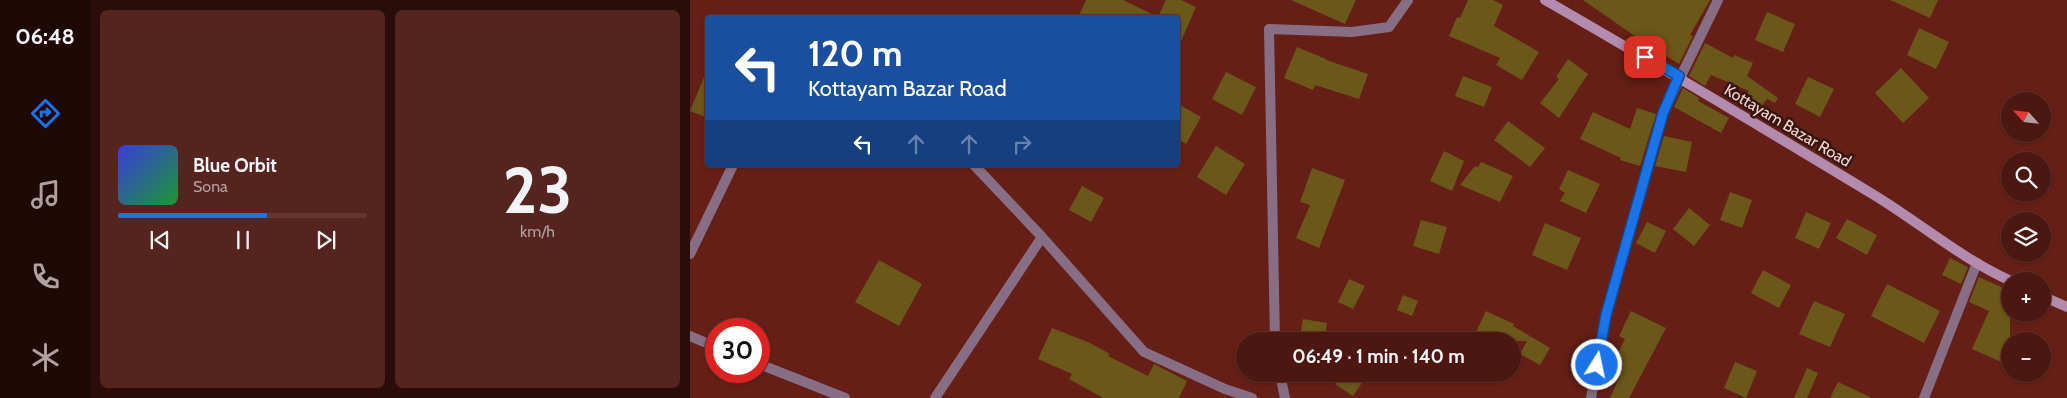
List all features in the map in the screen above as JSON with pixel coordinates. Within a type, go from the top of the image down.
[{"type":"main road","name":"Kottayam Bazar Road","points":[[1545,0],[1679,76],[1902,212],[1977,263],[2001,276]]},
{"type":"main road","points":[[2051,300],[2067,307]]},
{"type":"street","points":[[1275,332],[1269,29],[1352,32],[1389,27],[1408,0]]},
{"type":"street","points":[[1591,398],[1606,315],[1663,113],[1679,76],[1718,0]]},
{"type":"street","points":[[690,254],[732,167]]},
{"type":"street","points":[[976,167],[1042,237],[1144,352],[1225,389],[1252,398]]},
{"type":"street","points":[[935,398],[1042,237]]},
{"type":"street","points":[[1924,398],[1977,263]]},
{"type":"street","points":[[690,336],[705,342]]},
{"type":"street","points":[[770,368],[845,398]]},
{"type":"street","points":[[1282,382],[1285,398]]},
{"type":"building","points":[[1086,0],[1123,0],[1154,15],[1079,15]]},
{"type":"building","points":[[1166,0],[1181,0],[1196,7],[1180,43],[1180,15],[1159,15]]},
{"type":"building","points":[[1291,0],[1356,0],[1345,24]]},
{"type":"building","points":[[1468,0],[1493,0],[1503,5],[1494,26],[1539,52],[1522,80],[1496,65],[1500,58],[1449,36],[1457,17],[1460,18]]},
{"type":"building","points":[[1583,0],[1710,0],[1690,35],[1693,36],[1679,64],[1662,55]]},
{"type":"building","points":[[1890,0],[1938,0],[1930,18]]},
{"type":"building","points":[[1767,12],[1795,24],[1783,52],[1755,40]]},
{"type":"building","points":[[1919,28],[1949,42],[1936,69],[1907,55]]},
{"type":"building","points":[[1705,43],[1733,58],[1734,55],[1753,63],[1747,76],[1778,98],[1775,103],[1767,99],[1757,112],[1742,101],[1749,91],[1711,75],[1705,86],[1689,76]]},
{"type":"building","points":[[1297,47],[1326,60],[1368,74],[1359,99],[1315,85],[1313,90],[1284,78]]},
{"type":"building","points":[[1568,59],[1588,74],[1559,118],[1540,103],[1559,79],[1556,77]]},
{"type":"building","points":[[1901,68],[1929,98],[1903,123],[1875,93]]},
{"type":"building","points":[[1226,72],[1256,87],[1242,115],[1212,99]]},
{"type":"building","points":[[705,75],[705,117],[690,111]]},
{"type":"building","points":[[1463,76],[1492,87],[1484,107],[1455,96]]},
{"type":"building","points":[[1808,77],[1834,89],[1820,117],[1795,104]]},
{"type":"building","points":[[1683,88],[1699,98],[1698,101],[1729,118],[1721,133],[1674,107]]},
{"type":"building","points":[[1180,105],[1201,117],[1186,144],[1180,140]]},
{"type":"building","points":[[1637,108],[1656,114],[1640,166],[1620,160],[1621,158],[1580,139],[1593,112],[1630,129]]},
{"type":"building","points":[[1508,121],[1545,148],[1530,167],[1494,140]]},
{"type":"building","points":[[1664,136],[1692,142],[1686,172],[1655,166]]},
{"type":"building","points":[[1216,146],[1245,164],[1226,195],[1197,177]]},
{"type":"building","points":[[1444,151],[1464,161],[1452,191],[1430,181]]},
{"type":"building","points":[[1481,162],[1513,176],[1500,202],[1460,185],[1475,166],[1478,167]]},
{"type":"building","points":[[1312,168],[1345,180],[1319,248],[1296,238],[1310,205],[1300,202]]},
{"type":"building","points":[[1568,170],[1600,184],[1586,213],[1560,201],[1565,193],[1559,189]]},
{"type":"building","points":[[1082,186],[1104,198],[1091,222],[1069,210]]},
{"type":"building","points":[[1730,192],[1752,200],[1742,228],[1720,220]]},
{"type":"building","points":[[1689,208],[1710,225],[1694,246],[1673,229]]},
{"type":"building","points":[[1806,212],[1831,223],[1819,249],[1795,238]]},
{"type":"building","points":[[1847,219],[1877,235],[1867,255],[1836,238]]},
{"type":"building","points":[[1421,220],[1447,227],[1439,254],[1413,246]]},
{"type":"building","points":[[1647,222],[1666,231],[1655,253],[1636,243]]},
{"type":"building","points":[[1545,223],[1581,238],[1567,270],[1532,255]]},
{"type":"building","points":[[1950,258],[1968,267],[1961,284],[1942,275]]},
{"type":"building","points":[[879,260],[922,284],[899,326],[855,302]]},
{"type":"building","points":[[1763,270],[1791,285],[1779,308],[1751,293]]},
{"type":"building","points":[[1979,277],[2001,287],[2001,322],[2010,322],[2010,332],[2001,332],[2001,362],[1972,349],[1989,311],[1969,302]]},
{"type":"building","points":[[1349,279],[1365,286],[1353,309],[1338,302]]},
{"type":"building","points":[[1887,284],[1940,311],[1924,343],[1871,316]]},
{"type":"building","points":[[1403,295],[1418,301],[1412,316],[1397,310]]},
{"type":"building","points":[[1814,301],[1845,314],[1830,347],[1799,334]]},
{"type":"building","points":[[1486,311],[1514,324],[1513,326],[1550,348],[1540,365],[1521,355],[1527,341],[1521,341],[1521,332],[1476,332]]},
{"type":"building","points":[[1631,311],[1666,328],[1629,398],[1610,398],[1621,374],[1610,368],[1625,339],[1619,336]]},
{"type":"building","points":[[1303,319],[1327,323],[1326,332],[1301,332]]},
{"type":"building","points":[[1052,328],[1090,343],[1110,354],[1108,356],[1148,376],[1154,364],[1187,381],[1179,398],[1103,398],[1069,379],[1072,374],[1038,359]]},
{"type":"building","points":[[1735,362],[1757,371],[1746,398],[1724,388]]},
{"type":"building","points":[[1807,368],[1818,373],[1807,398],[1794,398]]},
{"type":"building","points":[[1336,382],[1363,382],[1353,396],[1335,384]]},
{"type":"building","points":[[1838,382],[1872,398],[1830,398]]},
{"type":"route","points":[[1597,365],[1606,315],[1663,113],[1679,76],[1645,57]]}]
